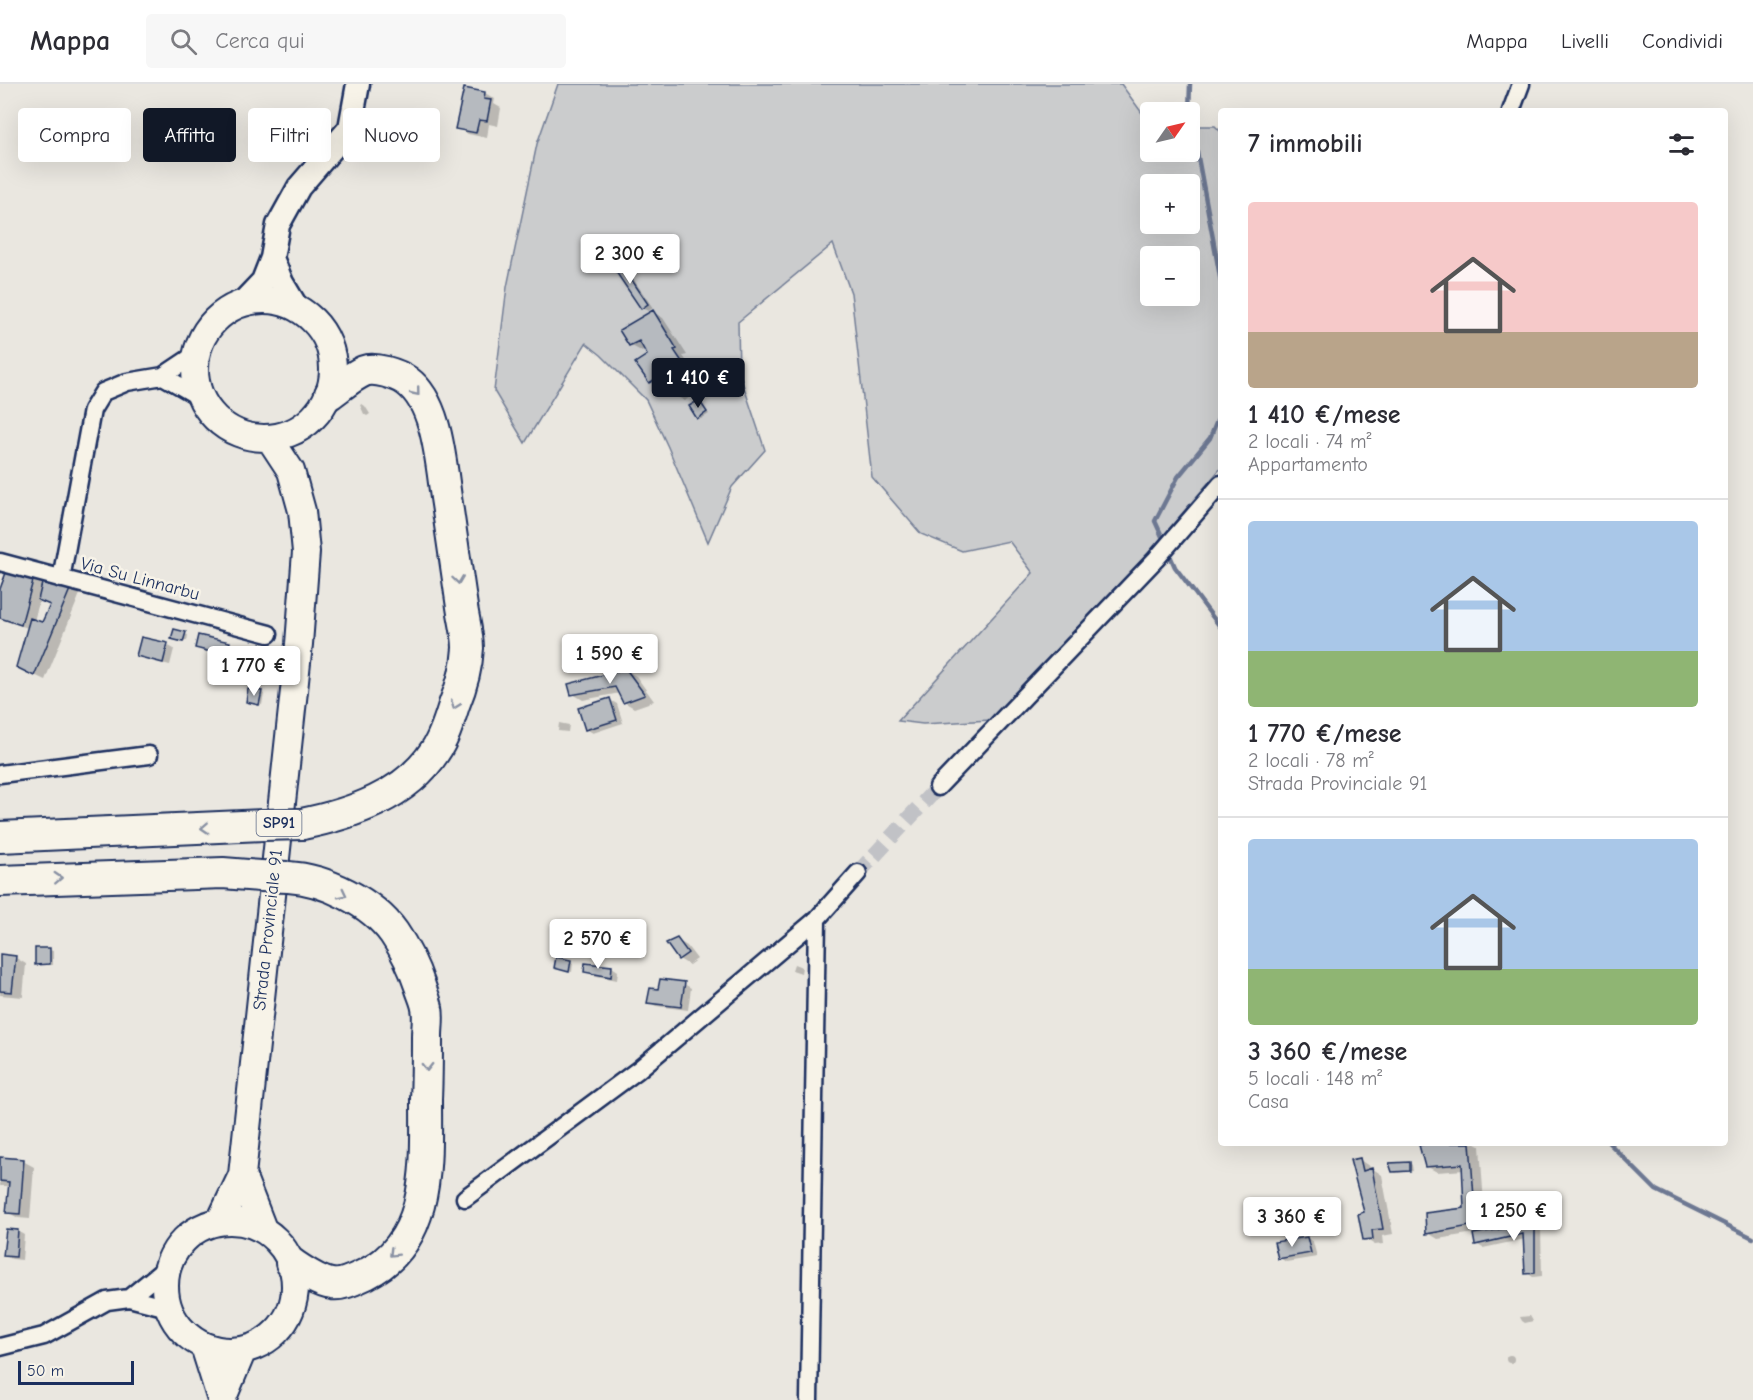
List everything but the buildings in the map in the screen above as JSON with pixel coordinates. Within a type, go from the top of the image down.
[{"type":"highway","points":[[0,837],[309,822],[367,805],[391,793],[417,772],[435,752],[460,690],[468,648],[441,466],[429,412],[420,396],[408,382],[396,375],[382,372],[365,371],[330,394]]},
{"type":"highway","points":[[0,881],[223,873],[314,882],[337,891],[378,915],[394,932],[417,977],[427,1008],[425,1166],[422,1195],[416,1218],[407,1238],[393,1255],[381,1265],[347,1281],[333,1285],[306,1273],[291,1263]]},
{"type":"main road","name":"SP91","points":[[261,299],[279,301],[297,308],[312,319],[324,333],[331,350],[334,372],[330,394],[318,413],[302,428],[286,435],[270,439],[249,437],[229,429],[212,416],[201,398],[195,377],[196,354],[205,332],[221,314],[242,303],[261,299]]},
{"type":"main road","name":"Strada Provinciale 91","points":[[291,471],[302,428]]},
{"type":"main road","name":"Strada Provinciale 91","points":[[220,1221],[242,1175],[299,644],[306,552],[302,511],[291,471],[270,439]]},
{"type":"main road","name":"Strada Provinciale 91","points":[[242,1175],[263,1229]]},
{"type":"main road","name":"SP91","points":[[235,1220],[249,1223],[263,1229],[280,1244],[291,1263],[295,1282],[293,1300],[286,1318],[275,1332],[261,1343],[243,1350],[217,1350],[204,1346],[189,1337],[176,1324],[168,1308],[164,1287],[167,1267],[175,1250],[187,1236],[202,1226],[235,1220]]},
{"type":"main road","points":[[204,1346],[221,1400]]},
{"type":"main road","points":[[221,1400],[243,1350]]},
{"type":"street","name":"SP91","points":[[242,303],[263,281],[272,258],[279,225],[299,187],[350,128],[358,84]]},
{"type":"street","points":[[1512,108],[1521,84]]},
{"type":"street","name":"SP91","points":[[272,258],[282,283],[297,308]]},
{"type":"street","points":[[61,579],[92,410],[103,392],[127,382],[163,376],[196,354]]},
{"type":"street","points":[[163,376],[201,398]]},
{"type":"street","points":[[938,787],[1166,547],[1218,487]]},
{"type":"street","name":"Via Su Linnarbu","points":[[0,562],[269,634]]},
{"type":"street","points":[[0,774],[149,754]]},
{"type":"street","points":[[465,1198],[638,1070],[817,919],[858,873]]},
{"type":"street","points":[[809,1400],[817,919]]},
{"type":"street","points":[[129,1298],[167,1267]]},
{"type":"street","points":[[0,1347],[44,1336],[107,1301],[129,1298],[168,1308]]},
{"type":"shaded area","points":[[558,84],[1121,84],[1140,110],[1140,162],[1200,162],[1200,126],[1215,126],[1218,129],[1218,472],[1150,551],[990,720],[923,724],[898,721],[1033,573],[1009,541],[962,551],[921,534],[872,477],[851,293],[833,244],[738,322],[739,372],[765,450],[732,487],[708,542],[646,400],[586,343],[525,443],[494,391],[507,287],[537,144]]},
{"type":"waterway","points":[[1189,102],[1190,84]]},
{"type":"waterway","points":[[1199,162],[1218,266]]},
{"type":"waterway","points":[[1165,543],[1155,521],[1178,477],[1210,438],[1218,418]]},
{"type":"waterway","points":[[1168,551],[1175,567],[1218,624]]},
{"type":"waterway","points":[[1612,1146],[1656,1190],[1753,1238]]},
{"type":"tunnel","points":[[858,873],[938,787]]}]
